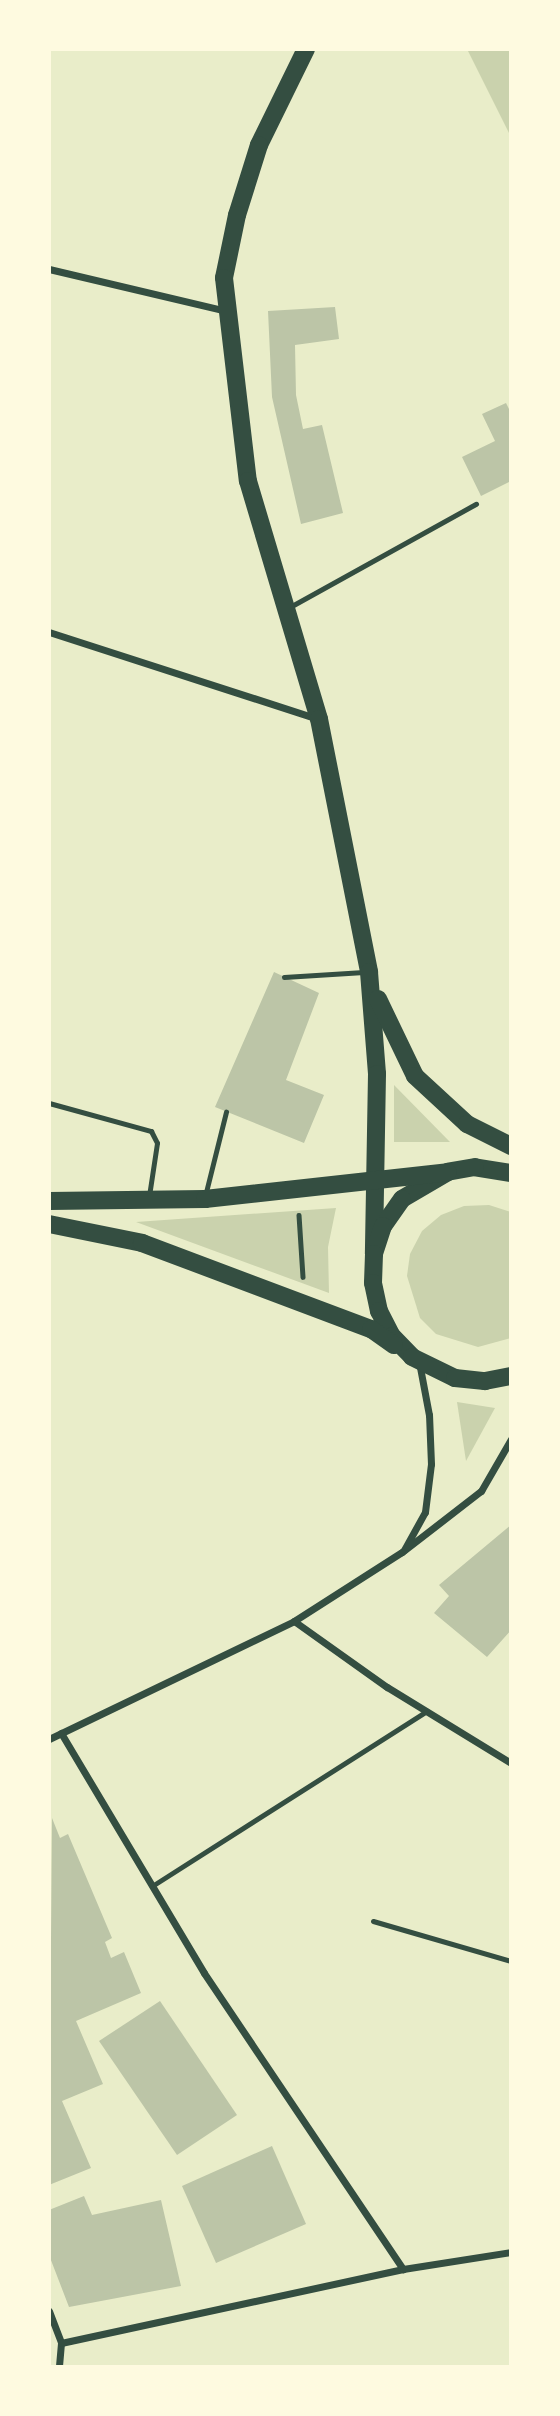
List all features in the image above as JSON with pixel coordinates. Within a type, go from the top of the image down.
[{"type":"main road","points":[[306,49],[259,145],[237,215],[224,278],[248,481],[319,719],[369,972],[377,1074],[373,1283],[379,1311],[392,1336],[415,1359]]},
{"type":"main road","points":[[369,972],[385,1021],[415,1076],[467,1124],[511,1146]]},
{"type":"main road","points":[[49,1201],[205,1199],[376,1181],[475,1167],[511,1173]]},
{"type":"main road","points":[[374,1254],[383,1226],[402,1199],[448,1172]]},
{"type":"main road","points":[[49,1224],[142,1243],[305,1307],[371,1329],[415,1359],[455,1378],[511,1385]]},
{"type":"main road","points":[[485,1381],[511,1376]]},
{"type":"street","points":[[49,269],[227,311]]},
{"type":"street","points":[[49,632],[319,719]]},
{"type":"street","points":[[402,1552],[425,1512],[431,1464],[429,1415],[415,1359]]},
{"type":"street","points":[[49,1739],[294,1621],[402,1552],[481,1490],[511,1439]]},
{"type":"street","points":[[294,1621],[427,1711],[511,1763]]},
{"type":"street","points":[[61,1733],[152,1886],[296,2115],[403,2269]]},
{"type":"street","points":[[61,2343],[403,2269],[511,2252]]},
{"type":"street","points":[[49,2311],[61,2343],[59,2367]]},
{"type":"lane","points":[[285,609],[476,505]]},
{"type":"lane","points":[[284,976],[369,972]]},
{"type":"lane","points":[[49,1103],[151,1131],[157,1143],[148,1199]]},
{"type":"lane","points":[[205,1199],[226,1112]]},
{"type":"lane","points":[[152,1886],[427,1711]]},
{"type":"lane","points":[[373,1921],[511,1961]]},
{"type":"path","points":[[298,1190],[305,1307]]},
{"type":"green space","points":[[467,49],[511,49],[511,137]]},
{"type":"green space","points":[[394,1085],[450,1142],[394,1142]]},
{"type":"green space","points":[[489,1205],[511,1212],[511,1338],[478,1347],[436,1334],[420,1318],[407,1276],[410,1254],[422,1231],[441,1215],[464,1206]]},
{"type":"green space","points":[[336,1208],[328,1247],[329,1293],[136,1222]]},
{"type":"green space","points":[[457,1402],[495,1408],[466,1461]]},
{"type":"building","points":[[335,307],[339,339],[295,345],[296,395],[303,429],[322,425],[343,513],[301,524],[272,397],[268,311]]},
{"type":"building","points":[[506,403],[511,413],[511,481],[481,496],[462,457],[495,441],[482,414]]},
{"type":"building","points":[[274,972],[319,993],[286,1080],[324,1095],[304,1143],[215,1107]]},
{"type":"building","points":[[511,1525],[511,1630],[487,1657],[434,1613],[449,1596],[439,1585]]},
{"type":"building","points":[[52,1818],[60,1838],[68,1834],[112,1938],[105,1942],[111,1958],[124,1952],[141,1993],[76,2021],[103,2084],[62,2101],[91,2168],[49,2185]]},
{"type":"building","points":[[160,2001],[237,2115],[177,2155],[99,2041]]},
{"type":"building","points":[[272,2146],[306,2224],[216,2263],[182,2186]]},
{"type":"building","points":[[84,2196],[92,2215],[161,2200],[181,2286],[69,2307],[49,2255],[49,2210]]}]
